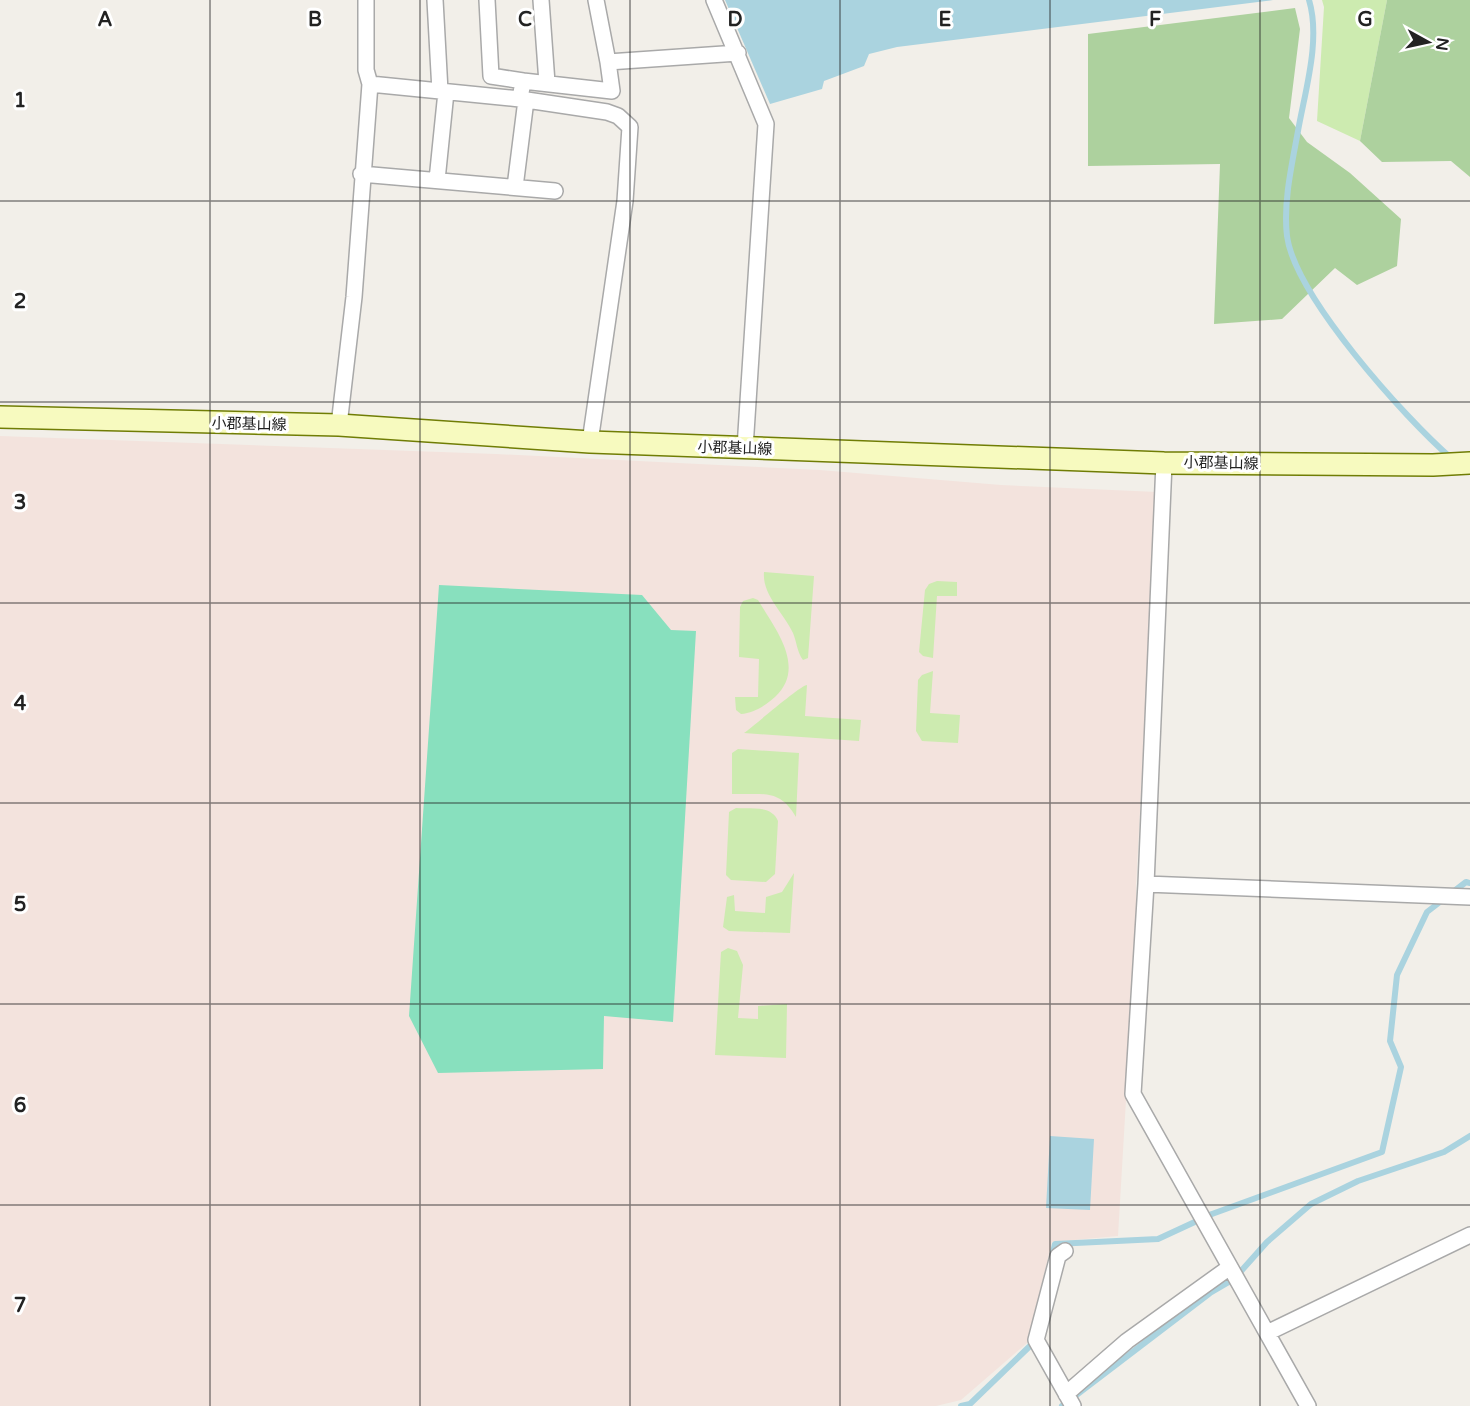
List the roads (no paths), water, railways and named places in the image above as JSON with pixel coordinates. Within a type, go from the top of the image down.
[{"type":"main road","name":"小郡基山線","points":[[0,417],[339,425],[590,442],[1164,463],[1442,465],[1470,463]]},
{"type":"street","points":[[339,425],[354,297],[361,174],[370,84],[366,70],[366,0]]},
{"type":"street","points":[[435,0],[443,92],[437,180]]},
{"type":"street","points":[[487,0],[491,76],[612,91],[597,0]]},
{"type":"street","points":[[541,0],[547,83]]},
{"type":"street","points":[[714,0],[766,124],[745,448]]},
{"type":"street","points":[[608,62],[738,53]]},
{"type":"street","points":[[514,187],[523,81]]},
{"type":"street","points":[[370,84],[523,100],[607,112],[618,116],[630,127],[625,201],[590,442]]},
{"type":"street","points":[[361,174],[555,191]]},
{"type":"street","points":[[1164,463],[1146,884],[1133,1094],[1308,1406]]},
{"type":"street","points":[[1146,884],[1470,897]]},
{"type":"street","points":[[1267,1333],[1470,1235]]},
{"type":"street","points":[[1065,1251],[1058,1256],[1036,1340],[1069,1400],[1127,1341],[1230,1267]]},
{"type":"water","points":[[725,0],[1273,0],[897,47],[869,54],[864,66],[824,81],[822,89],[770,104]]},
{"type":"water","points":[[1050,1136],[1094,1139],[1090,1210],[1046,1208]]},
{"type":"waterway","points":[[1309,0],[1313,48],[1286,210],[1287,236],[1294,261],[1330,322],[1355,354],[1407,415],[1451,458]]},
{"type":"waterway","points":[[1453,892],[1466,882],[1470,883]]},
{"type":"waterway","points":[[1052,1257],[1055,1244],[1158,1239],[1212,1214],[1382,1152],[1401,1067],[1390,1041],[1397,975],[1427,912],[1445,898]]},
{"type":"waterway","points":[[1062,1406],[1210,1293],[1234,1279],[1267,1242],[1311,1204],[1358,1181],[1444,1152],[1470,1136]]},
{"type":"waterway","points":[[961,1406],[970,1404],[1031,1345],[1032,1340]]}]
